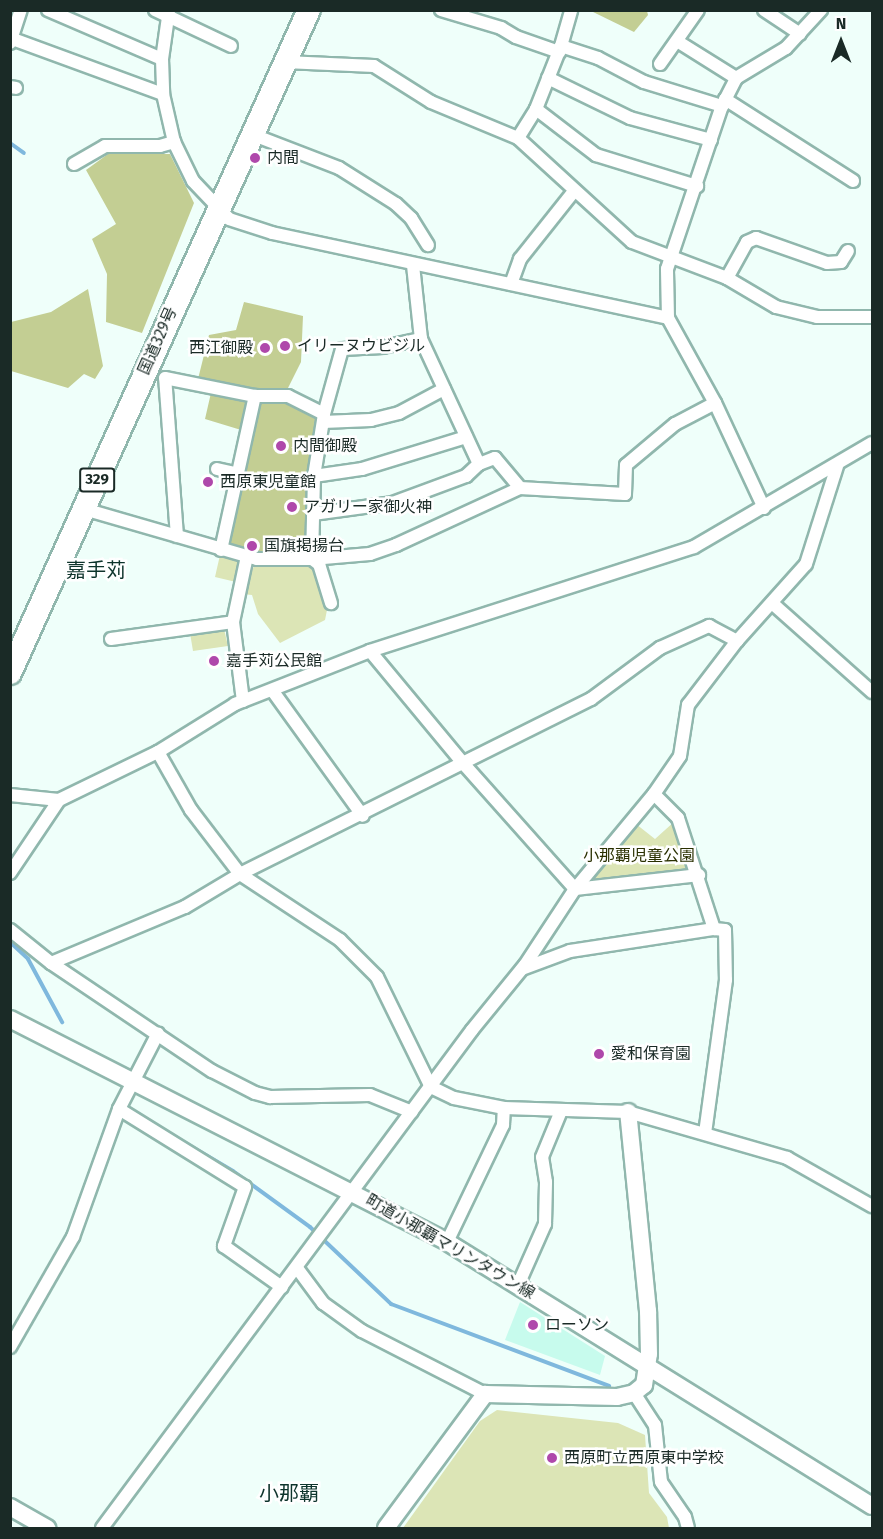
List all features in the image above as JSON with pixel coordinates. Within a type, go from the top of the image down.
[{"type":"highway","name":"国道329号","points":[[10,673],[217,208],[309,10]]},
{"type":"street","points":[[21,10],[11,40],[163,94]]},
{"type":"street","points":[[48,10],[162,59]]},
{"type":"street","points":[[155,10],[169,14],[231,46]]},
{"type":"street","points":[[441,10],[501,28],[516,37],[598,58],[644,82],[724,103],[853,181]]},
{"type":"street","points":[[518,138],[536,109],[560,49],[571,10]]},
{"type":"street","points":[[660,63],[698,10]]},
{"type":"street","points":[[764,10],[800,34]]},
{"type":"street","points":[[764,508],[715,403],[668,318],[670,255],[697,186],[724,103],[736,78],[786,48],[821,10]]},
{"type":"street","points":[[169,14],[162,59],[163,94],[174,142],[193,181],[229,219],[272,233],[413,265],[668,318]]},
{"type":"street","points":[[677,41],[736,78]]},
{"type":"street","points":[[285,63],[374,66],[431,102],[518,138],[632,242],[663,257],[670,255],[727,279],[776,307],[817,317],[873,317]]},
{"type":"street","points":[[548,78],[630,117],[711,140]]},
{"type":"street","points":[[536,109],[596,154],[697,186]]},
{"type":"street","points":[[251,134],[339,168],[396,204],[411,218],[428,245]]},
{"type":"street","points":[[74,164],[105,146],[160,146],[174,142]]},
{"type":"street","points":[[511,284],[520,259],[574,191]]},
{"type":"street","points":[[727,279],[747,242],[756,238],[827,263],[842,262],[848,251]]},
{"type":"street","points":[[413,265],[421,339],[479,464]]},
{"type":"street","points":[[312,559],[314,476],[323,418],[342,349],[383,347],[421,339]]},
{"type":"street","points":[[177,536],[165,378],[255,396],[288,396],[323,418],[371,420],[399,413],[444,389]]},
{"type":"street","points":[[221,549],[255,396]]},
{"type":"street","points":[[84,509],[247,556],[312,559],[370,554],[396,545],[520,488],[625,494],[626,465],[675,424],[715,403]]},
{"type":"street","points":[[314,476],[363,469],[466,437]]},
{"type":"street","points":[[10,873],[59,800],[158,752],[243,701],[370,651],[694,547],[837,466],[873,443]]},
{"type":"street","points":[[313,514],[393,503],[466,476],[479,464],[495,458],[520,488]]},
{"type":"street","points":[[102,1528],[521,969],[575,889],[654,794],[680,756],[688,705],[737,640],[806,564],[837,466]]},
{"type":"street","points":[[217,469],[238,474]]},
{"type":"street","points":[[243,701],[233,622],[247,556]]},
{"type":"street","points":[[312,559],[318,564],[331,603]]},
{"type":"street","points":[[772,603],[873,692]]},
{"type":"street","points":[[111,639],[233,622]]},
{"type":"street","points":[[51,963],[185,907],[240,874],[363,816],[462,762],[591,699],[660,648],[709,626],[737,640]]},
{"type":"street","points":[[370,651],[462,762],[575,889]]},
{"type":"street","points":[[272,690],[363,816]]},
{"type":"street","points":[[158,752],[191,810],[240,874],[340,940],[377,977],[431,1087],[454,1098],[504,1108],[628,1112],[787,1158],[873,1206]]},
{"type":"street","points":[[654,794],[678,818],[699,874],[714,929]]},
{"type":"street","points":[[10,795],[59,800]]},
{"type":"street","points":[[575,889],[699,874]]},
{"type":"street","points":[[521,969],[570,951],[714,929],[726,930],[726,980],[705,1133]]},
{"type":"street","points":[[10,930],[51,963],[212,1071],[255,1093],[270,1097],[370,1095],[412,1112]]},
{"type":"street","name":"町道小那覇マリンタウン線","points":[[10,1019],[354,1192],[447,1242],[873,1506]]},
{"type":"street","points":[[10,1347],[73,1237],[119,1109],[158,1034]]},
{"type":"street","points":[[447,1242],[503,1125],[504,1108]]},
{"type":"street","points":[[119,1109],[245,1187],[224,1246],[282,1287]]},
{"type":"street","points":[[518,1285],[544,1224],[546,1182],[542,1157],[561,1111]]},
{"type":"street","points":[[297,1268],[323,1303],[362,1331],[484,1394],[617,1397],[634,1393],[644,1385],[647,1365],[648,1311],[628,1112]]},
{"type":"street","points":[[634,1393],[655,1425],[661,1482],[685,1517],[688,1528]]},
{"type":"street","points":[[386,1528],[484,1394]]},
{"type":"street","points":[[10,1507],[47,1528]]},
{"type":"shaded area","points":[[591,11],[647,11],[648,15],[634,32]]},
{"type":"shaded area","points":[[108,154],[170,154],[194,203],[142,333],[106,322],[107,274],[92,239],[116,224],[86,170]]},
{"type":"shaded area","points":[[88,289],[103,366],[95,379],[84,374],[68,388],[11,371],[11,322],[51,312]]},
{"type":"shaded area","points":[[244,302],[303,316],[301,362],[288,388],[319,404],[319,419],[308,485],[308,547],[303,553],[266,555],[224,545],[251,433],[205,419],[213,384],[198,379],[209,335],[236,330]]},
{"type":"shaded area","points":[[520,1302],[605,1356],[600,1375],[505,1340]]},
{"type":"green space","points":[[220,555],[239,560],[236,582],[215,577]]},
{"type":"green space","points":[[255,564],[315,566],[317,584],[328,605],[325,620],[280,643],[258,614],[252,595],[242,594]]},
{"type":"green space","points":[[224,629],[228,646],[193,651],[190,633]]},
{"type":"green space","name":"小那覇児童公園","points":[[675,821],[695,872],[598,883],[594,877],[636,824],[655,839]]},
{"type":"green space","name":"西原町立西原東中学校","points":[[497,1410],[618,1423],[645,1435],[649,1493],[667,1517],[669,1528],[403,1528],[480,1421]]},
{"type":"waterway","points":[[10,143],[24,153]]},
{"type":"waterway","points":[[10,942],[28,959],[62,1022]]},
{"type":"waterway","points":[[170,1134],[233,1171],[310,1227],[391,1304],[609,1386]]},
{"type":"place","name":"内間","points":[[255,158]]},
{"type":"place","name":"イリーヌウビジル","points":[[285,346]]},
{"type":"place","name":"西江御殿","points":[[265,348]]},
{"type":"place","name":"内間御殿","points":[[281,446]]},
{"type":"place","name":"西原東児童館","points":[[208,482]]},
{"type":"place","name":"アガリー家御火神","points":[[292,507]]},
{"type":"place","name":"国旗掲揚台","points":[[252,546]]},
{"type":"place","name":"嘉手苅公民館","points":[[214,661]]},
{"type":"place","name":"愛和保育園","points":[[599,1054]]},
{"type":"place","name":"ローソン","points":[[533,1325]]},
{"type":"place","name":"西原町立西原東中学校","points":[[552,1458]]},
{"type":"district","name":"嘉手苅","points":[[96,570]]},
{"type":"district","name":"小那覇","points":[[289,1493]]}]
